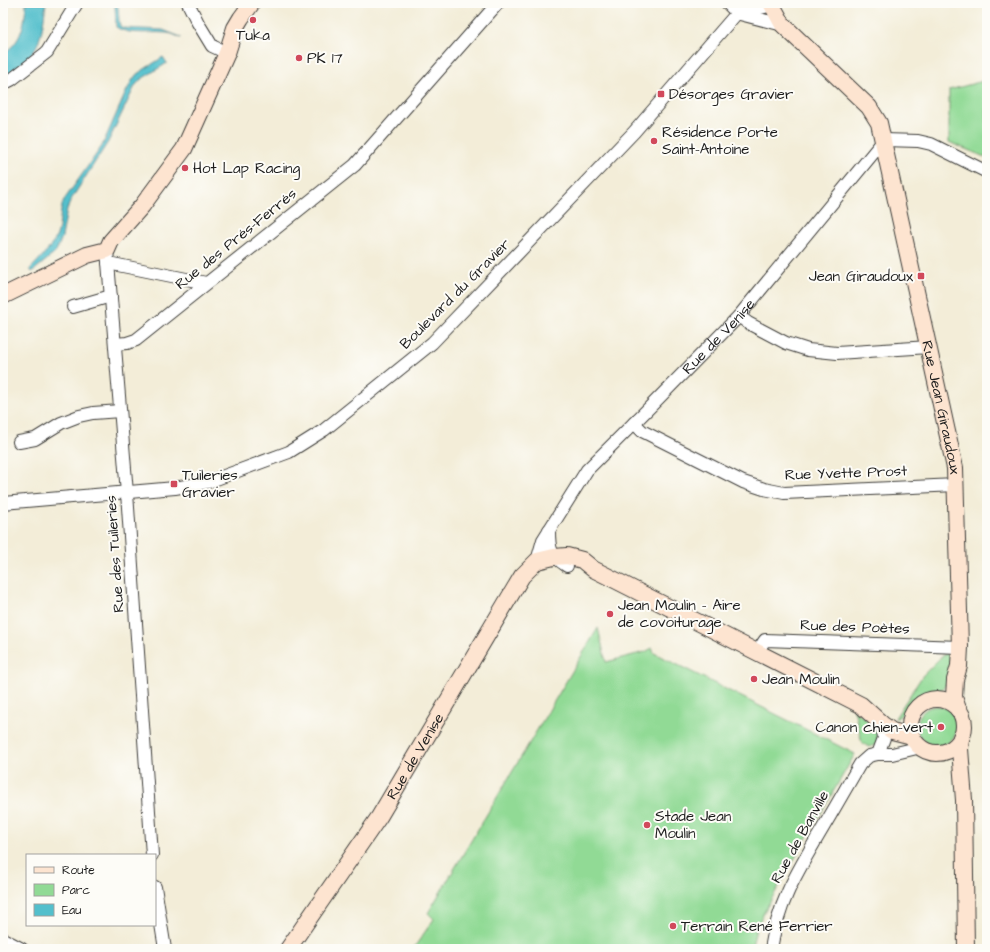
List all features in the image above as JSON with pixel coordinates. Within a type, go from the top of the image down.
[{"type":"main road","points":[[3,296],[87,255],[107,257],[111,241],[142,206],[184,149],[228,53],[235,28],[252,3]]},
{"type":"main road","name":"Rue Jean Giraudoux","points":[[772,3],[783,25],[869,107],[879,123],[884,140],[892,186],[952,451],[956,485],[960,647],[959,666],[955,680],[954,697],[958,709]]},
{"type":"main road","points":[[537,561],[560,561],[594,569],[861,704],[882,724],[892,731],[916,741],[936,752],[944,752],[957,744],[961,737],[964,728],[963,718],[958,709],[951,703],[942,699],[932,699]]},
{"type":"main road","name":"Rue de Venise","points":[[288,949],[379,817],[509,597],[522,576],[537,561]]},
{"type":"main road","points":[[509,597],[530,578],[560,561]]},
{"type":"main road","points":[[916,741],[910,727],[911,717],[916,708],[923,702],[941,694],[955,680]]},
{"type":"main road","points":[[882,724],[911,717]]},
{"type":"main road","points":[[961,737],[960,749],[963,783],[966,949]]},
{"type":"main road","points":[[944,752],[959,769],[963,783]]},
{"type":"street","points":[[3,84],[11,80],[47,52],[77,3]]},
{"type":"street","points":[[188,3],[212,46],[228,53]]},
{"type":"street","name":"Rue des Prés-Ferrés","points":[[115,344],[136,340],[355,165],[498,3]]},
{"type":"street","points":[[727,3],[737,13],[783,25]]},
{"type":"street","points":[[737,13],[765,7],[772,3]]},
{"type":"street","name":"Boulevard du Gravier","points":[[3,503],[127,493],[175,488],[208,482],[289,452],[324,430],[432,343],[634,132],[737,13]]},
{"type":"street","points":[[884,140],[918,141],[931,144],[987,172]]},
{"type":"street","name":"Rue de Venise","points":[[537,561],[543,540],[549,529],[587,470],[739,316],[884,140]]},
{"type":"street","points":[[107,257],[206,283]]},
{"type":"street","name":"Rue des Tuileries","points":[[107,257],[127,493],[152,854]]},
{"type":"street","points":[[73,307],[110,296]]},
{"type":"street","points":[[739,316],[748,323],[786,343],[808,350],[837,353],[929,347]]},
{"type":"street","points":[[19,442],[35,439],[61,423],[79,416],[93,413],[120,411]]},
{"type":"street","name":"Rue Yvette Prost","points":[[634,423],[642,431],[743,482],[764,489],[784,492],[956,485]]},
{"type":"street","points":[[549,529],[549,543],[560,561]]},
{"type":"street","name":"Rue des Poètes","points":[[757,652],[765,640],[960,647]]},
{"type":"street","points":[[878,754],[884,738],[882,724]]},
{"type":"street","name":"Rue de Banville","points":[[771,949],[780,908],[791,884],[860,764],[869,756],[900,752],[916,741]]},
{"type":"street","points":[[156,893],[165,949]]},
{"type":"street","points":[[3,939],[22,949]]},
{"type":"green space","points":[[987,80],[987,158],[949,142],[949,90]]},
{"type":"green space","name":"Stade Jean Moulin","points":[[598,628],[606,662],[645,652],[652,648],[654,653],[855,754],[764,912],[757,926],[751,949],[413,949],[434,919],[428,913]]},
{"type":"green space","points":[[944,654],[955,655],[949,681],[942,689],[917,701],[896,719],[895,718],[923,675]]},
{"type":"green space","points":[[941,706],[948,709],[954,715],[957,726],[956,734],[948,743],[941,746],[933,746],[926,743],[918,734],[917,722],[920,715],[929,707]]},
{"type":"green space","points":[[854,709],[876,728],[879,737],[876,745],[869,747],[862,743]]},
{"type":"water","points":[[26,3],[46,3],[42,31],[36,47],[31,55],[10,73],[3,76],[3,53],[14,44],[18,38],[25,17]]},
{"type":"water","points":[[113,3],[117,3],[120,26],[123,28],[163,30],[181,38],[165,33],[128,32],[116,27],[115,6]]},
{"type":"water","points":[[163,57],[167,63],[140,80],[135,86],[108,142],[72,198],[67,209],[62,237],[56,252],[32,272],[30,269],[53,243],[58,231],[61,209],[64,200],[102,146],[133,79],[137,74]]},
{"type":"place","name":"Tuka","points":[[253,20]]},
{"type":"place","name":"PK 17","points":[[299,58]]},
{"type":"place","name":"Désorges Gravier","points":[[661,94]]},
{"type":"place","name":"Résidence Porte Saint-Antoine","points":[[654,141]]},
{"type":"place","name":"Hot Lap Racing","points":[[185,168]]},
{"type":"place","name":"Jean Giraudoux","points":[[921,276]]},
{"type":"place","name":"Tuileries Gravier","points":[[174,484]]},
{"type":"place","name":"Jean Moulin - Aire de covoiturage","points":[[610,614]]},
{"type":"place","name":"Jean Moulin","points":[[754,679]]},
{"type":"place","name":"Canon chien-vert","points":[[941,727]]},
{"type":"place","name":"Stade Jean Moulin","points":[[647,825]]},
{"type":"place","name":"Terrain René Ferrier","points":[[673,926]]}]
